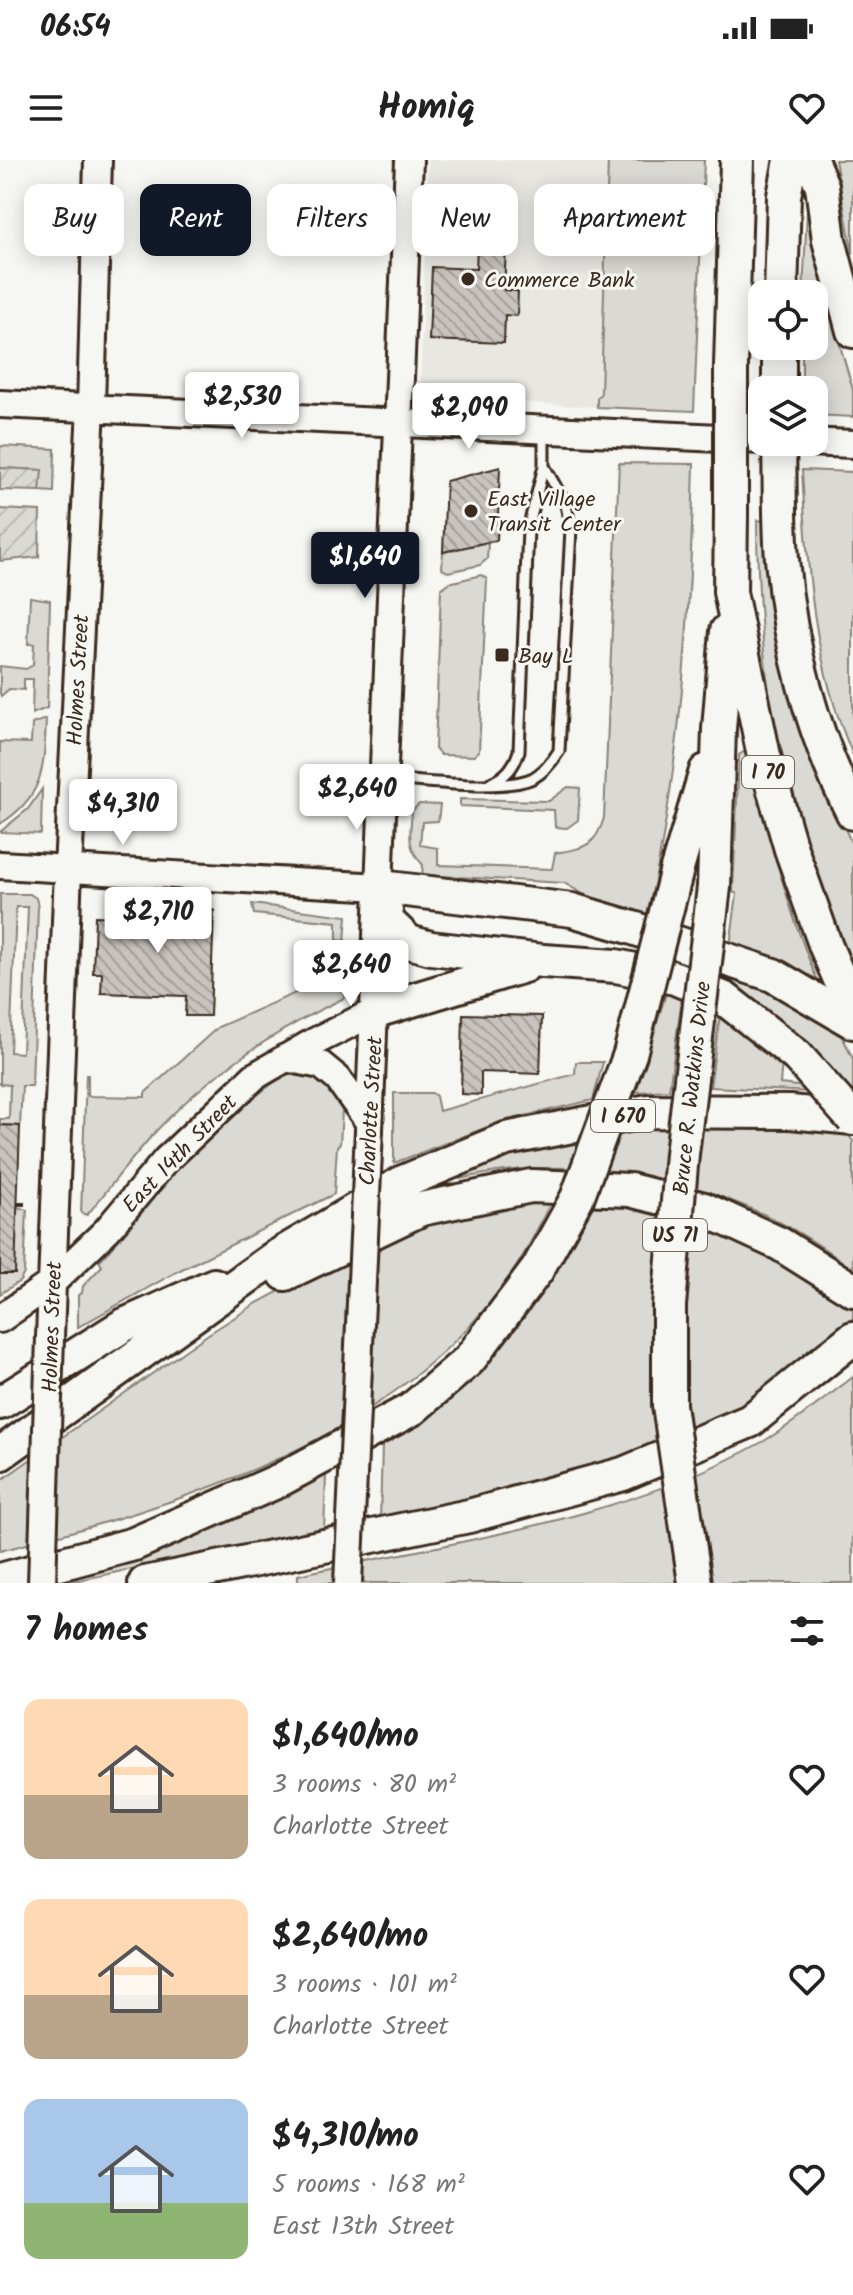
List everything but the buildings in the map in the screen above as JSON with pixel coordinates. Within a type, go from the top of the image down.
[{"type":"highway","name":"I 70","points":[[737,160],[731,366],[730,592],[764,756],[791,849],[826,947],[853,1010]]},
{"type":"highway","points":[[781,280],[784,196],[791,160]]},
{"type":"highway","points":[[811,160],[822,186],[829,240],[853,331]]},
{"type":"highway","name":"I 70","points":[[779,456],[782,563],[796,650],[815,724],[840,789],[853,813]]},
{"type":"highway","name":"Bruce R. Watkins Drive","points":[[695,1583],[669,1405],[669,1306],[682,1154],[714,887],[719,729],[730,592]]},
{"type":"highway","points":[[0,1580],[134,1544],[278,1481],[412,1409],[469,1360],[537,1270],[577,1198],[630,1054],[677,869],[719,729]]},
{"type":"highway","points":[[853,1022],[773,975],[572,910],[381,887],[388,922],[409,942],[431,948],[543,961],[616,966],[675,978],[725,999],[797,1056],[853,1119]]},
{"type":"highway","points":[[376,1011],[543,961]]},
{"type":"highway","name":"I 670","points":[[0,1454],[274,1258],[403,1182],[506,1139],[648,1111],[790,1112],[853,1119]]},
{"type":"highway","points":[[175,1330],[421,1209],[531,1186],[630,1190],[704,1209],[780,1244],[853,1290]]},
{"type":"highway","points":[[0,1403],[124,1325],[274,1258]]},
{"type":"highway","points":[[145,1583],[469,1516],[623,1474],[750,1421],[848,1343]]},
{"type":"street","name":"Holmes Street","points":[[42,1583],[68,869],[91,407],[98,160]]},
{"type":"street","name":"Charlotte Street","points":[[348,1583],[376,1011],[409,160]]},
{"type":"street","points":[[0,404],[748,439]]},
{"type":"street","points":[[828,443],[853,444]]},
{"type":"street","points":[[0,865],[381,887]]},
{"type":"street","name":"East 14th Street","points":[[0,1319],[53,1282],[107,1230],[166,1160],[255,1076],[376,1011]]},
{"type":"street","points":[[285,1058],[321,1065],[338,1079],[369,1126]]},
{"type":"lane","points":[[487,784],[506,775],[519,751],[528,529],[544,466],[544,430]]},
{"type":"lane","points":[[384,779],[509,784],[533,778],[552,763],[559,751],[571,529],[566,505],[544,466]]},
{"type":"path","points":[[17,1204],[25,1204]]},
{"type":"shaded area","points":[[428,160],[608,160],[607,184],[534,184],[534,256],[605,256],[601,394],[597,398],[597,407],[428,397],[420,393],[425,256],[518,256],[518,184],[427,184]]},
{"type":"shaded area","points":[[608,160],[704,160],[703,184],[607,184]]},
{"type":"shaded area","points":[[835,160],[853,160],[853,254]]},
{"type":"shaded area","points":[[807,210],[823,280],[804,280]]},
{"type":"shaded area","points":[[605,256],[700,256],[694,411],[597,407],[597,398],[601,393]]},
{"type":"shaded area","points":[[828,301],[853,390],[853,417],[828,416],[828,376],[802,376],[802,360],[828,360]]},
{"type":"shaded area","points":[[0,446],[55,449],[54,492],[40,491],[41,470],[0,468]]},
{"type":"shaded area","points":[[619,463],[694,464],[682,693],[668,806],[647,919],[583,894],[564,883],[422,875],[423,865],[410,840],[412,811],[419,804],[440,805],[438,821],[422,822],[420,845],[438,848],[438,865],[552,869],[555,853],[587,845],[600,828],[604,818]]},
{"type":"shaded area","points":[[0,468],[42,470],[40,491],[0,490]]},
{"type":"shaded area","points":[[802,470],[853,472],[853,755],[829,686],[814,615]]},
{"type":"shaded area","points":[[0,509],[40,511],[39,557],[0,561]]},
{"type":"shaded area","points":[[757,520],[764,521],[812,758],[853,846],[853,971],[802,836],[778,743],[762,632]]},
{"type":"shaded area","points":[[488,542],[487,559],[480,565],[448,572],[442,569],[443,552]]},
{"type":"shaded area","points":[[481,575],[487,579],[479,751],[474,756],[441,755],[435,749],[441,589],[449,583]]},
{"type":"shaded area","points":[[30,597],[50,600],[47,708],[32,714],[33,679],[24,679],[24,690],[9,689],[1,696],[0,693],[0,666],[26,669],[33,665],[34,644],[28,644]]},
{"type":"shaded area","points":[[46,719],[42,765],[34,791],[15,813],[0,824],[0,742],[31,743],[32,724]]},
{"type":"shaded area","points":[[748,749],[789,902],[822,991],[730,946],[737,894],[733,892],[739,755]]},
{"type":"shaded area","points":[[568,787],[580,788],[578,820],[567,828],[555,827],[554,810],[460,806],[460,799],[549,801]]},
{"type":"shaded area","points":[[42,789],[41,834],[0,832],[28,809]]},
{"type":"shaded area","points":[[0,894],[30,894],[36,898],[38,906],[32,1086],[22,1086],[20,1126],[0,1125],[0,1119],[9,1119],[10,1085],[0,1084]],"holes":[[[16,907],[28,907],[22,1053],[10,1052]]]},
{"type":"shaded area","points":[[252,904],[347,916],[345,941],[337,940],[337,922],[254,914]]},
{"type":"shaded area","points":[[335,959],[345,959],[344,998],[268,1039],[222,1072],[178,1109],[149,1139],[87,1215],[81,1213],[86,1075],[88,1096],[145,1097],[145,1093],[218,1027],[330,978],[334,974]]},
{"type":"shaded area","points":[[726,968],[836,1023],[853,1059],[853,1096],[723,989]]},
{"type":"shaded area","points":[[667,990],[682,997],[669,1090],[636,1092]]},
{"type":"shaded area","points":[[720,1014],[782,1062],[780,1084],[806,1087],[812,1092],[710,1087]]},
{"type":"shaded area","points":[[576,1062],[603,1062],[593,1100],[503,1121],[394,1163],[394,1093],[432,1093],[436,1096],[439,1111],[575,1074]]},
{"type":"shaded area","points":[[302,1072],[330,1081],[342,1111],[334,1194],[180,1270],[78,1327],[78,1295],[82,1293],[83,1286],[102,1266],[99,1261],[176,1171],[211,1135],[261,1092],[280,1079]]},
{"type":"shaded area","points":[[714,1121],[845,1131],[853,1141],[853,1270],[811,1240],[765,1215],[717,1195],[667,1181],[615,1171],[563,1168],[511,1170],[460,1179],[458,1172],[512,1152],[630,1128]]},
{"type":"shaded area","points":[[554,1195],[514,1270],[460,1336],[405,1384],[344,1424],[279,1458],[210,1487],[140,1511],[0,1551],[0,1481],[207,1335],[257,1303],[401,1226]]},
{"type":"shaded area","points":[[595,1198],[693,1217],[828,1286],[853,1307],[853,1325],[755,1406],[621,1465],[380,1521],[382,1445],[457,1391],[497,1352],[543,1289]]},
{"type":"shaded area","points":[[17,1207],[27,1210],[24,1273],[20,1281],[0,1294],[0,1262]]},
{"type":"shaded area","points":[[853,1377],[853,1583],[298,1583],[298,1575],[477,1539],[595,1510],[653,1491],[764,1441]]},
{"type":"shaded area","points":[[326,1475],[324,1532],[257,1546],[256,1543],[239,1546],[66,1583],[66,1572],[231,1519]]},
{"type":"place","name":"Commerce Bank","points":[[468,279]]},
{"type":"place","name":"East Village Transit Center","points":[[471,511]]},
{"type":"place","name":"Bay L","points":[[502,655]]}]
